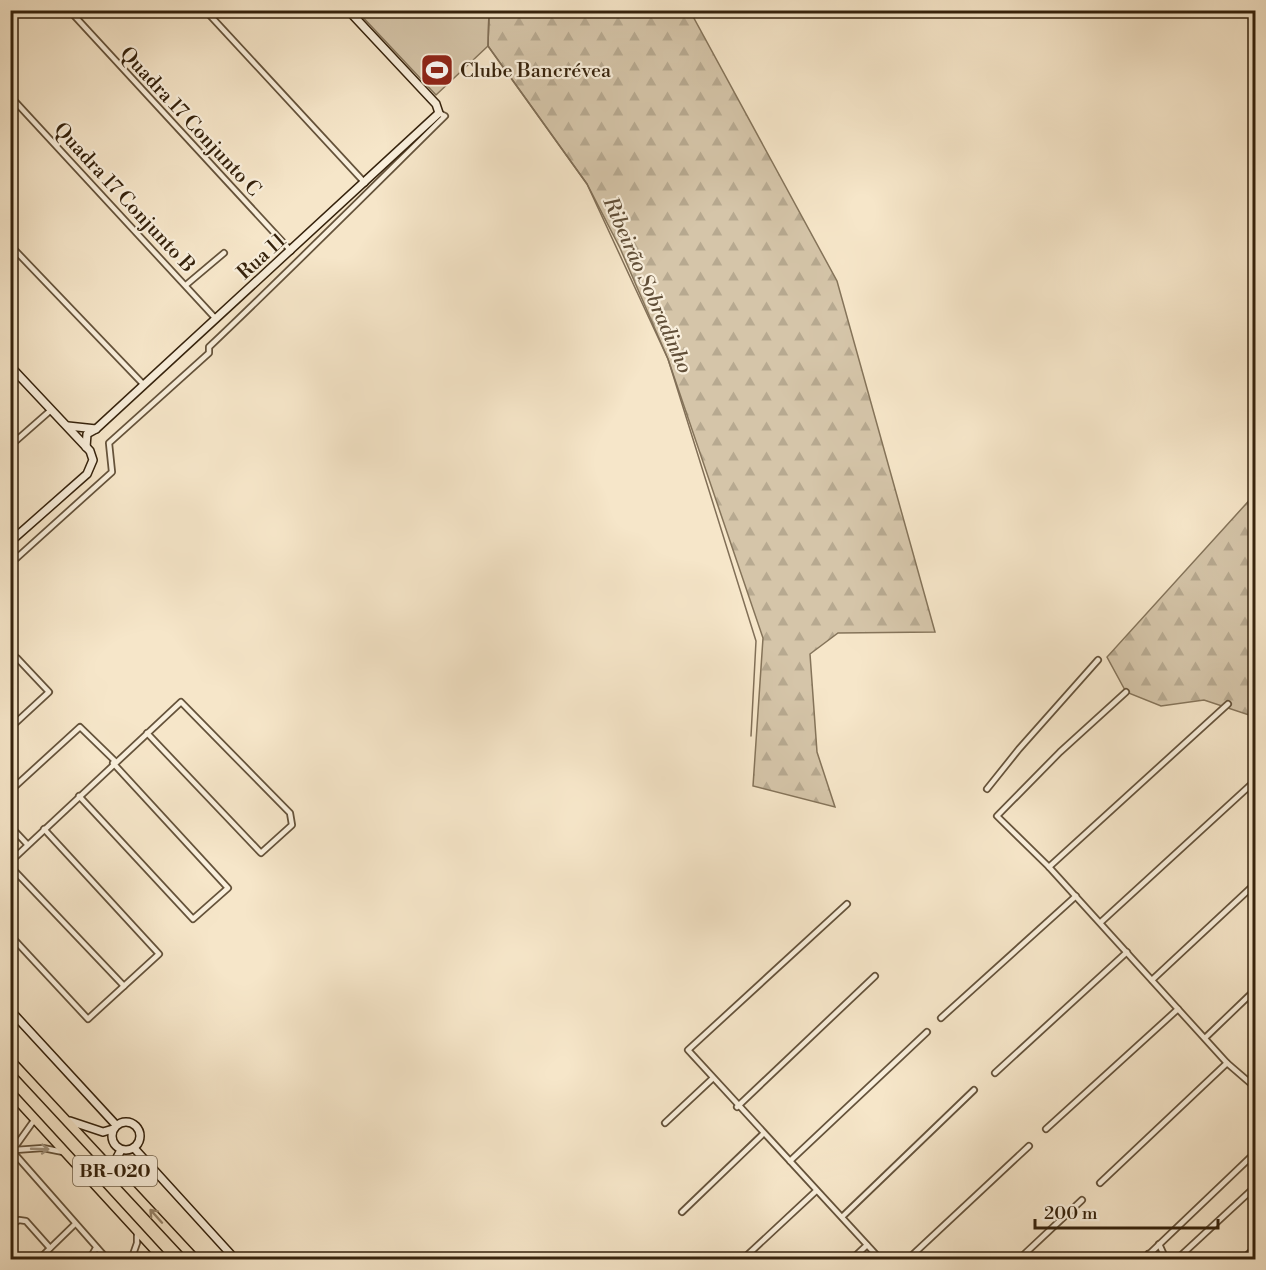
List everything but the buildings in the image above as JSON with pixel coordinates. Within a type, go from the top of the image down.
[{"type":"highway","name":"BR-020","points":[[10,1060],[70,1121],[196,1260]]},
{"type":"highway","name":"BR-020","points":[[10,1092],[164,1260]]},
{"type":"street","name":"Quadra 17 Conjunto C","points":[[69,10],[291,251]]},
{"type":"street","points":[[205,10],[365,183]]},
{"type":"street","points":[[10,564],[112,472],[109,443],[209,353],[208,346],[302,260],[330,228],[445,116],[439,113],[436,104],[348,10]]},
{"type":"street","name":"Quadra 17 Conjunto B","points":[[10,96],[216,319]]},
{"type":"street","name":"Rua 11","points":[[86,447],[85,437],[291,251],[439,113]]},
{"type":"street","points":[[10,245],[144,385]]},
{"type":"street","points":[[186,285],[224,253]]},
{"type":"street","points":[[10,366],[68,426],[86,447],[93,460],[87,474],[10,542]]},
{"type":"street","points":[[10,446],[51,410]]},
{"type":"street","points":[[68,426],[96,429]]},
{"type":"street","points":[[10,728],[49,692],[16,658],[11,658]]},
{"type":"street","points":[[987,789],[1019,749],[1098,660]]},
{"type":"street","points":[[1126,693],[1060,752],[997,816],[1101,922],[1227,1063],[1256,1088]]},
{"type":"street","points":[[124,986],[10,864],[27,844],[180,702],[185,703],[290,813],[292,822],[290,829],[261,853],[147,734]]},
{"type":"street","points":[[1049,867],[1228,704]]},
{"type":"street","points":[[10,791],[80,726],[228,888],[193,919],[80,796]]},
{"type":"street","points":[[1101,922],[1256,780]]},
{"type":"street","points":[[10,826],[27,844]]},
{"type":"street","points":[[10,935],[88,1018],[159,954],[44,829]]},
{"type":"street","points":[[1152,980],[1256,884]]},
{"type":"street","points":[[941,1018],[1076,896]]},
{"type":"street","points":[[847,904],[688,1050],[712,1079],[880,1260]]},
{"type":"street","points":[[995,1073],[1127,952]]},
{"type":"street","points":[[738,1107],[875,976]]},
{"type":"street","points":[[1205,1038],[1256,989]]},
{"type":"street","points":[[1046,1129],[1178,1009]]},
{"type":"street","points":[[10,1010],[115,1127]]},
{"type":"street","points":[[790,1161],[927,1032]]},
{"type":"street","points":[[1100,1183],[1227,1063]]},
{"type":"street","points":[[665,1123],[712,1079]]},
{"type":"street","points":[[842,1217],[974,1090]]},
{"type":"street","points":[[13,1152],[35,1119]]},
{"type":"street","points":[[70,1121],[103,1132],[125,1122],[138,1128],[140,1140],[134,1148],[121,1150]]},
{"type":"street","points":[[115,1127],[112,1139],[121,1150]]},
{"type":"street","points":[[682,1212],[763,1134]]},
{"type":"street","points":[[907,1260],[1029,1146]]},
{"type":"street","points":[[13,1152],[43,1148],[65,1152]]},
{"type":"street","points":[[134,1148],[236,1260]]},
{"type":"street","points":[[117,1173],[114,1163],[121,1150]]},
{"type":"street","points":[[13,1152],[108,1260]]},
{"type":"street","points":[[1143,1260],[1256,1152]]},
{"type":"street","points":[[1159,1244],[1164,1255],[1175,1260],[1256,1186]]},
{"type":"street","points":[[742,1260],[816,1191]]},
{"type":"street","points":[[1018,1260],[1082,1200]]},
{"type":"street","points":[[10,1227],[16,1221],[26,1221],[50,1248]]},
{"type":"street","points":[[38,1260],[75,1224]]},
{"type":"street","points":[[131,1260],[137,1243],[137,1231]]},
{"type":"street","points":[[851,1260],[867,1245]]},
{"type":"street","points":[[1242,1260],[1256,1247]]},
{"type":"street","points":[[89,1260],[96,1248]]},
{"type":"street","points":[[1148,1254],[1158,1260]]},
{"type":"green space","name":"Clube Bancrévea","points":[[357,11],[489,11],[488,46],[436,95]]},
{"type":"green space","points":[[489,11],[690,11],[837,281],[935,632],[838,633],[810,654],[817,752],[835,807],[753,786],[763,638],[668,359],[620,248],[587,184],[488,46]]},
{"type":"green space","points":[[1255,494],[1255,717],[1204,700],[1161,706],[1126,692],[1107,657]]},
{"type":"waterway","name":"Ribeirão Sobradinho","points":[[489,10],[488,46],[587,184],[668,359],[756,641],[751,736]]},
{"type":"place","name":"Clube Bancrévea","points":[[437,70]]}]
